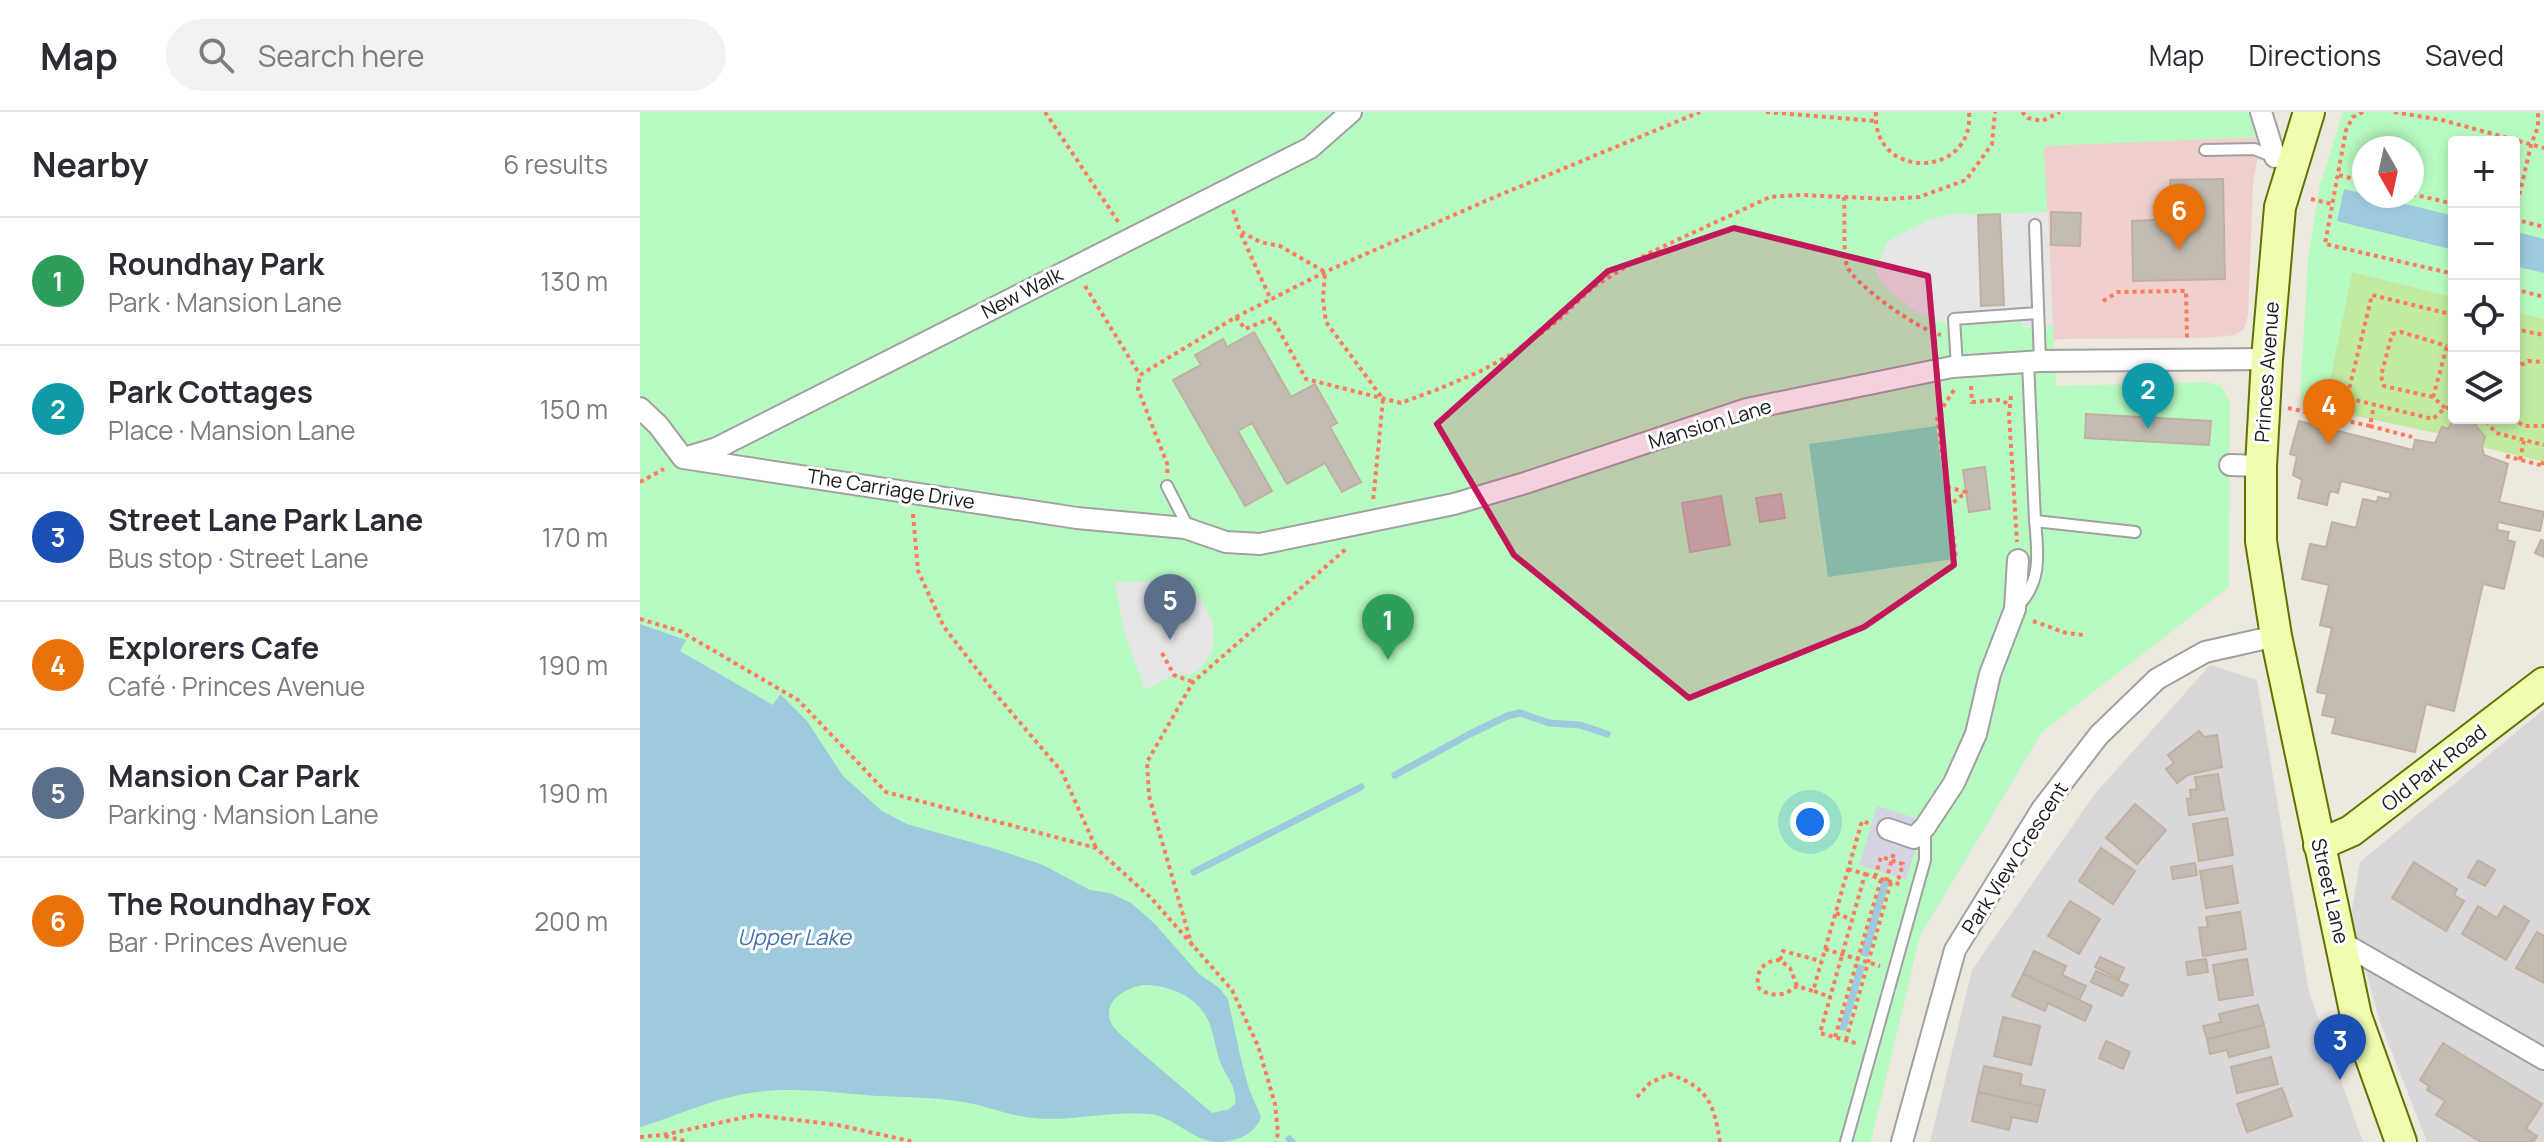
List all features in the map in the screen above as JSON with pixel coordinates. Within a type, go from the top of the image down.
[{"type":"street","name":"New Walk","points":[[683,458],[717,448],[1310,148],[1351,112]]},
{"type":"street","points":[[2261,112],[2284,161]]},
{"type":"street","name":"Princes Avenue","points":[[2276,636],[2261,541],[2261,466],[2267,359],[2284,161],[2309,112]]},
{"type":"street","name":"Mansion Lane","points":[[1165,526],[1189,529],[1226,542],[1260,544],[1454,504],[1747,409],[1959,366],[2034,361],[2267,359]]},
{"type":"street","points":[[640,408],[658,425],[683,458]]},
{"type":"street","name":"The Carriage Drive","points":[[683,458],[1077,518],[1165,526]]},
{"type":"street","points":[[2230,465],[2261,466]]},
{"type":"street","points":[[1894,831],[1914,838],[1943,801],[1966,760],[1976,734],[1990,674],[2015,609],[2018,560]]},
{"type":"street","name":"Street Lane","points":[[2276,636],[2356,1016],[2401,1142]]},
{"type":"street","name":"Park View Crescent","points":[[1902,1142],[1955,950],[2042,809],[2099,735],[2157,679],[2205,652],[2276,636]]},
{"type":"street","name":"Old Park Road","points":[[2319,845],[2351,831],[2544,683]]},
{"type":"street","points":[[2341,942],[2544,1059]]},
{"type":"lane","points":[[2205,150],[2254,149],[2284,161]]},
{"type":"lane","points":[[2015,609],[2032,587],[2039,560],[2035,521],[2034,361],[2038,313],[2035,225]]},
{"type":"lane","points":[[1959,366],[1954,319],[2038,313]]},
{"type":"lane","points":[[1167,486],[1189,529]]},
{"type":"lane","points":[[2035,521],[2135,532]]},
{"type":"lane","points":[[1846,1142],[1925,860],[1925,827]]},
{"type":"path","points":[[1045,112],[1128,238]]},
{"type":"path","points":[[1140,375],[1236,317],[1325,272],[1700,112]]},
{"type":"path","points":[[1766,112],[1876,121]]},
{"type":"path","points":[[1876,112],[1882,142],[1891,152],[1914,163],[1941,160],[1961,144],[1967,132],[1969,112]]},
{"type":"path","points":[[1236,317],[1245,329],[1272,318],[1306,379],[1401,403],[1481,371],[1519,350],[1557,321],[1593,287],[1647,254],[1770,197],[1919,197],[1966,180],[1992,144],[1995,112]]},
{"type":"path","points":[[2022,112],[2028,118],[2042,121],[2060,112]]},
{"type":"path","points":[[2363,112],[2353,117],[2346,130],[2325,244],[2448,273]]},
{"type":"path","points":[[2394,112],[2442,120],[2544,148]]},
{"type":"path","points":[[2516,208],[2538,127],[2538,112]]},
{"type":"path","points":[[2339,175],[2352,179]]},
{"type":"path","points":[[1229,189],[1235,221],[1271,300]]},
{"type":"path","points":[[1844,197],[1847,266],[1859,282],[1925,330],[1939,335],[1955,333]]},
{"type":"path","points":[[2424,197],[2448,203]]},
{"type":"path","points":[[2520,220],[2544,227]]},
{"type":"path","points":[[1240,231],[1260,242],[1280,246],[1325,272]]},
{"type":"path","points":[[1192,946],[1149,796],[1147,762],[1193,682],[1350,546],[1371,521],[1383,399],[1326,322],[1323,300],[1325,272]]},
{"type":"path","points":[[1086,288],[1140,375],[1138,389],[1168,466],[1167,486]]},
{"type":"path","points":[[2103,301],[2118,292],[2186,291],[2187,359]]},
{"type":"path","points":[[2520,291],[2544,297]]},
{"type":"path","points":[[2448,314],[2372,295],[2347,398],[2433,419],[2448,408]]},
{"type":"path","points":[[2520,330],[2544,335]]},
{"type":"path","points":[[2433,397],[2447,346],[2401,332],[2392,334],[2381,376],[2384,386],[2433,397],[2445,408]]},
{"type":"path","points":[[2520,365],[2528,361],[2544,362]]},
{"type":"path","points":[[1956,557],[1937,416],[1954,390],[1959,366]]},
{"type":"path","points":[[1959,366],[1972,402],[2000,400],[2009,404],[2018,560]]},
{"type":"path","points":[[2370,426],[2374,404]]},
{"type":"path","points":[[2287,417],[2287,408],[2412,437]]},
{"type":"path","points":[[2520,423],[2544,426]]},
{"type":"path","points":[[2488,424],[2496,433],[2544,445]]},
{"type":"path","points":[[2520,460],[2524,440]]},
{"type":"path","points":[[2506,456],[2543,465],[2544,457]]},
{"type":"path","points":[[640,482],[683,458]]},
{"type":"path","points":[[1946,487],[1966,492],[1949,506]]},
{"type":"path","points":[[911,492],[918,571],[944,627],[1062,772],[1096,848],[1152,899],[1232,990],[1258,1046],[1275,1104],[1276,1142]]},
{"type":"path","points":[[2015,609],[2033,621],[2066,633],[2084,635]]},
{"type":"path","points":[[640,619],[680,631],[798,700],[886,792],[1096,848]]},
{"type":"path","points":[[1162,653],[1174,675],[1193,682]]},
{"type":"path","points":[[1813,991],[1862,821],[1894,831],[1889,881],[1846,1040]]},
{"type":"path","points":[[1835,1037],[1858,960],[1889,881],[1903,864],[1881,857],[1875,877]]},
{"type":"path","points":[[1848,869],[1865,874],[1820,1033],[1863,1045]]},
{"type":"path","points":[[1835,913],[1852,920]]},
{"type":"path","points":[[1825,949],[1884,968]]},
{"type":"path","points":[[1780,960],[1783,951],[1821,961]]},
{"type":"path","points":[[1797,986],[1790,968],[1780,960],[1767,962],[1761,967],[1757,981],[1759,988],[1772,995],[1783,994],[1797,986],[1830,997]]},
{"type":"path","points":[[1637,1097],[1650,1083],[1669,1074],[1689,1081],[1704,1094],[1715,1111],[1720,1142]]},
{"type":"path","points":[[640,1137],[755,1115],[838,1125],[914,1142]]},
{"type":"path","points":[[663,1135],[688,1142]]},
{"type":"highlighted area","points":[[1734,228],[1928,276],[1954,565],[1864,627],[1689,698],[1514,555],[1437,424],[1608,271]]},
{"type":"shaded area","points":[[2261,137],[2253,184],[2248,316],[2244,329],[2235,335],[2206,338],[2064,339],[1954,347],[2044,145]]},
{"type":"shaded area","points":[[2048,212],[2053,325],[2024,328],[2021,321],[1955,326],[1941,322],[1918,313],[1898,299],[1882,283],[1875,270],[1888,241],[1929,220],[1951,214],[1978,215],[1981,306],[2003,305],[2000,214]]},
{"type":"shaded area","points":[[1115,582],[1179,585],[1195,593],[1213,624],[1213,649],[1202,667],[1192,674],[1174,675],[1145,690],[1124,631]]},
{"type":"shaded area","points":[[2210,665],[2257,680],[2309,992],[2363,1142],[1930,1142],[1972,970],[2094,795]]},
{"type":"shaded area","points":[[2544,709],[2544,1142],[2427,1142],[2379,1019],[2351,915],[2360,862]]},
{"type":"shaded area","points":[[1877,806],[1925,821],[1906,880],[1859,865]]},
{"type":"green space","points":[[640,112],[2269,112],[2261,137],[2044,146],[2056,386],[2207,382],[2221,386],[2230,401],[2229,587],[2042,732],[1920,936],[1871,1142],[640,1142]]},
{"type":"green space","points":[[2343,112],[2544,114],[2544,319],[2520,313],[2520,136],[2448,136],[2448,296],[2352,272],[2326,400],[2300,398],[2308,260],[2319,188]]},
{"type":"green space","points":[[2352,272],[2448,296],[2448,424],[2451,424],[2448,429],[2442,427],[2440,434],[2324,409]]},
{"type":"green space","points":[[2520,313],[2544,319],[2544,462],[2482,447],[2476,426],[2520,424]]},
{"type":"green space","points":[[1936,426],[1954,559],[1828,577],[1809,444]]},
{"type":"water","points":[[2344,189],[2352,191],[2352,208],[2422,208],[2448,215],[2448,249],[2337,221]]},
{"type":"water","points":[[2520,233],[2544,239],[2544,273],[2520,267]]},
{"type":"water","name":"Upper Lake","points":[[640,624],[686,640],[680,651],[773,705],[780,694],[807,721],[843,776],[882,811],[907,824],[1043,865],[1090,890],[1110,893],[1131,903],[1154,923],[1199,974],[1218,987],[1228,999],[1249,1089],[1261,1117],[1244,1136],[1217,1142],[1200,1138],[1150,1114],[1034,1118],[947,1100],[782,1090],[722,1099],[640,1127]],"holes":[[[1143,985],[1184,995],[1207,1018],[1219,1060],[1235,1093],[1235,1104],[1229,1109],[1212,1113],[1112,1024],[1110,1006],[1118,996]]]},
{"type":"water","points":[[1882,880],[1889,882],[1868,957],[1860,955]]},
{"type":"water","points":[[1858,964],[1865,966],[1846,1031],[1839,1030]]},
{"type":"building","points":[[2223,179],[2225,279],[2133,281],[2132,221],[2171,219],[2170,180]]},
{"type":"building","points":[[2051,212],[2081,213],[2080,246],[2051,245]]},
{"type":"building","points":[[2000,214],[2004,305],[1981,306],[1978,215]]},
{"type":"building","points":[[1254,332],[1291,397],[1315,384],[1337,423],[1330,427],[1361,482],[1342,492],[1325,463],[1287,484],[1252,423],[1238,431],[1272,491],[1245,506],[1173,380],[1201,365],[1195,355],[1223,339],[1227,347]]},
{"type":"building","points":[[2086,414],[2211,421],[2209,445],[2085,438]]},
{"type":"building","points":[[2299,421],[2413,450],[2415,440],[2435,443],[2442,427],[2448,429],[2451,424],[2476,424],[2485,437],[2482,447],[2484,455],[2508,464],[2499,502],[2544,512],[2540,531],[2498,522],[2497,530],[2509,532],[2507,540],[2515,542],[2504,589],[2483,584],[2454,711],[2426,704],[2415,752],[2332,733],[2336,718],[2322,715],[2327,694],[2317,692],[2332,628],[2320,625],[2329,585],[2302,579],[2310,544],[2326,547],[2332,522],[2356,528],[2363,499],[2377,502],[2378,497],[2389,499],[2391,493],[2341,481],[2338,493],[2330,491],[2327,505],[2298,498],[2302,480],[2293,475],[2297,456],[2290,454]]},
{"type":"building","points":[[1985,467],[1990,509],[1969,512],[1963,470]]},
{"type":"building","points":[[1781,494],[1785,518],[1760,522],[1756,498]]},
{"type":"building","points":[[1721,496],[1730,545],[1690,552],[1682,503]]},
{"type":"building","points":[[2541,540],[2544,541],[2544,557],[2535,553]]},
{"type":"building","points":[[2199,731],[2204,737],[2217,735],[2222,767],[2188,775],[2177,783],[2166,769],[2174,763],[2168,755]]},
{"type":"building","points":[[2218,774],[2224,810],[2189,815],[2187,799],[2191,798],[2190,790],[2197,789],[2195,777]]},
{"type":"building","points":[[2135,804],[2166,830],[2137,864],[2106,838]]},
{"type":"building","points":[[2227,818],[2233,855],[2199,861],[2193,824]]},
{"type":"building","points":[[2101,848],[2135,871],[2113,904],[2079,881]]},
{"type":"building","points":[[2478,860],[2495,870],[2485,886],[2468,877]]},
{"type":"building","points":[[2414,862],[2457,889],[2454,895],[2464,901],[2446,931],[2392,898]]},
{"type":"building","points":[[2195,863],[2197,875],[2173,879],[2171,867]]},
{"type":"building","points":[[2232,866],[2238,903],[2206,908],[2200,871]]},
{"type":"building","points":[[2070,901],[2100,919],[2079,954],[2048,936]]},
{"type":"building","points":[[2478,906],[2497,918],[2504,906],[2529,921],[2506,960],[2462,934]]},
{"type":"building","points":[[2240,912],[2246,949],[2203,956],[2199,928],[2208,927],[2206,917]]},
{"type":"building","points":[[2537,932],[2544,936],[2544,983],[2516,968]]},
{"type":"building","points":[[2034,951],[2066,966],[2062,975],[2086,986],[2079,1000],[2023,974]]},
{"type":"building","points":[[2100,957],[2124,968],[2119,979],[2095,967]]},
{"type":"building","points":[[2206,959],[2208,972],[2188,975],[2186,962]]},
{"type":"building","points":[[2247,959],[2253,995],[2219,1000],[2213,965]]},
{"type":"building","points":[[2096,971],[2128,985],[2122,996],[2091,982]]},
{"type":"building","points":[[2023,974],[2092,1006],[2085,1021],[2048,1003],[2045,1011],[2012,996]]},
{"type":"building","points":[[2258,1005],[2264,1025],[2207,1039],[2203,1026],[2221,1022],[2219,1014]]},
{"type":"building","points":[[2003,1017],[2040,1026],[2031,1065],[1994,1056]]},
{"type":"building","points":[[2264,1025],[2269,1047],[2229,1057],[2227,1050],[2210,1054],[2207,1039]]},
{"type":"building","points":[[2106,1041],[2130,1052],[2123,1069],[2099,1058]]},
{"type":"building","points":[[2443,1043],[2542,1104],[2526,1129],[2537,1136],[2533,1142],[2481,1142],[2436,1115],[2445,1101],[2427,1090],[2429,1086],[2420,1080]]},
{"type":"building","points":[[2271,1057],[2278,1084],[2237,1093],[2231,1067]]},
{"type":"building","points":[[1984,1066],[2022,1074],[2020,1085],[2045,1090],[2041,1106],[1978,1092]]},
{"type":"building","points":[[2282,1088],[2292,1116],[2247,1132],[2237,1104]]},
{"type":"building","points":[[1978,1092],[2041,1106],[2037,1122],[2012,1117],[2009,1130],[1972,1121]]},
{"type":"waterway","points":[[1395,775],[1468,735],[1520,713],[1549,723],[1580,725],[1607,734]]},
{"type":"waterway","points":[[1194,872],[1361,787]]},
{"type":"waterway","points":[[1289,1139],[1292,1142]]},
{"type":"place","name":"The Roundhay Fox","points":[[2179,250]]},
{"type":"place","name":"Park Cottages","points":[[2148,429]]},
{"type":"place","name":"Explorers Cafe","points":[[2329,445]]},
{"type":"place","name":"Mansion Car Park","points":[[1170,640]]},
{"type":"place","name":"Roundhay Park","points":[[1388,660]]},
{"type":"place","name":"Street Lane Park Lane","points":[[2340,1080]]}]
